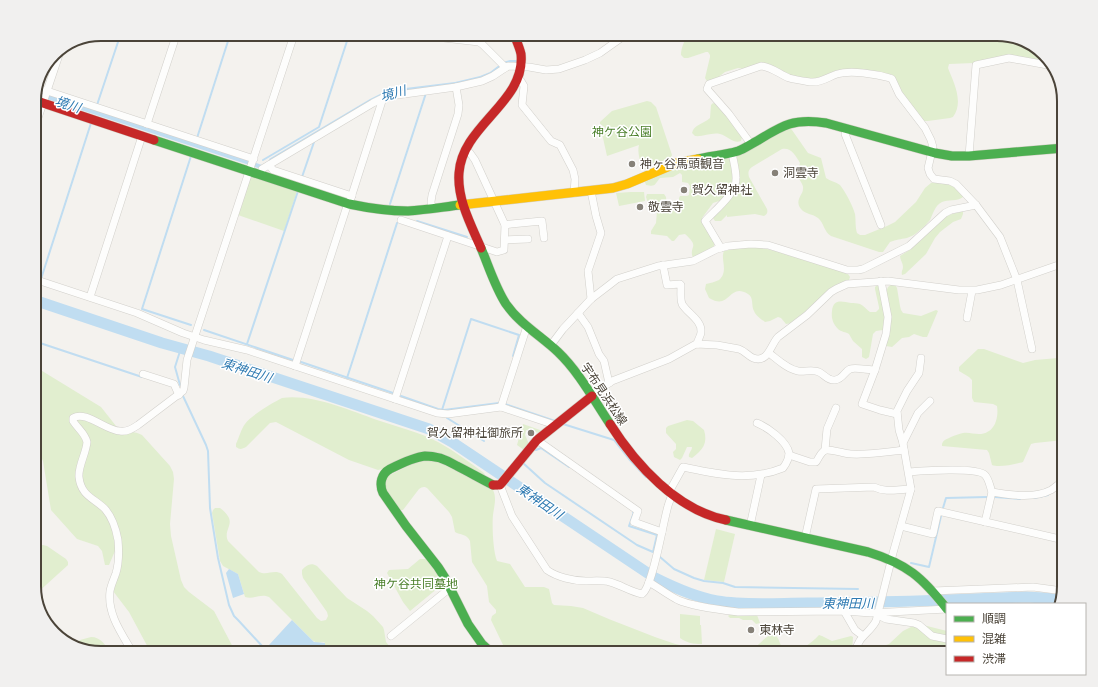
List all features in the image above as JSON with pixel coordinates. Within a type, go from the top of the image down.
[{"type":"street","points":[[147,124],[174,41]]},
{"type":"street","points":[[129,646],[114,618],[110,604],[110,591],[116,574],[119,551],[118,540],[111,518],[106,511],[85,494],[80,485],[79,476],[87,442],[86,437],[73,421],[73,418],[79,416],[86,417],[113,430],[126,431],[138,426],[183,391],[187,360],[292,41]]},
{"type":"street","points":[[470,41],[479,42],[503,66],[521,64],[546,70],[559,69],[593,57],[617,41]]},
{"type":"street","name":"宇布見浜松線","points":[[517,41],[520,49],[521,64],[518,80],[510,93],[472,138],[461,162],[459,176],[463,205],[503,299],[514,314],[551,345],[565,359],[626,446],[645,469],[671,493],[688,506],[706,515],[719,519],[868,552],[891,560],[915,574],[934,592],[946,609]]},
{"type":"street","points":[[969,156],[976,64],[1010,58],[1043,64]]},
{"type":"street","points":[[43,97],[56,62]]},
{"type":"street","points":[[261,174],[262,169],[383,98],[456,87],[487,79],[498,74],[503,66]]},
{"type":"street","points":[[751,144],[729,114],[707,89],[709,84],[761,66],[771,68],[790,78],[812,82],[822,81],[836,74],[846,72],[856,72],[892,79],[899,94],[929,134],[932,152],[928,168],[930,174],[934,178],[953,182],[976,205],[1000,237],[1018,280],[1032,349]]},
{"type":"street","points":[[518,80],[521,81],[524,86],[522,105],[552,141],[560,145],[571,166],[574,179],[574,193]]},
{"type":"street","points":[[432,209],[432,195],[458,114],[459,105],[456,87]]},
{"type":"street","points":[[43,97],[142,136],[252,164]]},
{"type":"street","points":[[43,97],[147,124],[252,164],[261,174],[350,201]]},
{"type":"street","points":[[295,366],[383,98]]},
{"type":"street","points":[[269,165],[273,170],[372,209],[407,211],[613,188],[627,184],[677,163],[732,152],[751,144],[780,127],[803,121],[818,121],[952,156],[1057,149]]},
{"type":"street","points":[[847,129],[846,134],[881,225]]},
{"type":"street","points":[[90,297],[142,136]]},
{"type":"street","points":[[401,220],[497,252],[504,250],[505,225],[475,160],[470,153],[465,151]]},
{"type":"street","points":[[721,248],[705,220],[735,187],[736,177],[732,152]]},
{"type":"street","points":[[591,299],[588,271],[601,233],[596,216],[592,191]]},
{"type":"street","points":[[551,345],[563,329],[591,299],[617,279],[663,265],[693,261],[721,248],[742,244],[768,245],[847,270],[858,270],[868,267],[909,246],[951,210],[976,205]]},
{"type":"street","points":[[505,225],[542,221],[544,238]]},
{"type":"street","points":[[395,399],[448,236]]},
{"type":"street","points":[[505,240],[528,239]]},
{"type":"street","points":[[663,265],[667,286],[681,285],[682,303],[701,328],[701,333],[697,344]]},
{"type":"street","points":[[484,646],[470,628],[438,567],[383,493],[381,488],[382,478],[389,470],[411,460],[423,456],[429,456],[441,458],[494,485],[500,484],[537,440],[591,396],[609,383],[669,359],[693,344],[717,345],[739,349],[743,350],[754,358],[764,358],[778,337],[841,286],[888,281],[972,291],[993,288],[1057,266]]},
{"type":"street","points":[[41,281],[137,313],[194,339],[247,350],[437,413],[444,414],[501,407],[555,425]]},
{"type":"street","points":[[882,281],[888,326],[862,404],[897,414]]},
{"type":"street","points":[[967,318],[972,291]]},
{"type":"street","points":[[578,313],[588,327],[599,354],[604,361],[609,383]]},
{"type":"street","points":[[501,407],[527,326]]},
{"type":"street","points":[[769,352],[791,369],[800,371],[816,371],[831,380],[839,379],[852,368],[874,370]]},
{"type":"street","points":[[857,646],[863,636],[876,621],[911,489],[897,414],[898,408],[919,373],[921,358]]},
{"type":"street","points":[[143,374],[174,384],[179,394]]},
{"type":"street","points":[[825,450],[853,454],[882,452],[903,446],[918,413],[930,401]]},
{"type":"street","points":[[789,455],[810,462],[816,462],[825,450],[826,429],[836,408]]},
{"type":"street","points":[[500,484],[512,516],[545,566],[551,572],[575,580],[611,582],[642,594],[646,590],[654,565],[671,493],[683,467],[722,475],[758,476],[783,468],[789,455],[788,450],[780,439],[766,427],[757,422]]},
{"type":"street","points":[[537,440],[638,511],[634,522],[662,532]]},
{"type":"street","points":[[908,472],[962,471],[983,474],[988,478],[992,492],[985,522]]},
{"type":"street","points":[[750,526],[761,475]]},
{"type":"street","points":[[992,492],[1016,495],[1036,494],[1051,490],[1057,485]]},
{"type":"street","points":[[805,538],[816,489],[874,487],[881,490],[894,491],[898,489],[911,489]]},
{"type":"street","points":[[901,526],[933,534],[938,511],[1057,538]]},
{"type":"street","points":[[649,581],[671,596],[684,602],[727,611],[878,611],[946,609]]},
{"type":"street","points":[[934,592],[1033,587],[1056,590]]},
{"type":"street","points":[[391,636],[450,588]]},
{"type":"street","points":[[844,611],[855,630],[863,636]]},
{"type":"street","points":[[878,611],[882,617],[886,619],[914,622],[932,636],[946,639]]},
{"type":"green space","points":[[685,41],[996,41],[1012,43],[1027,49],[1040,60],[1009,55],[974,63],[949,64],[948,68],[957,92],[958,105],[956,111],[953,117],[950,118],[923,121],[899,91],[895,81],[856,70],[817,80],[795,77],[772,66],[744,69],[738,68],[725,72],[716,79],[707,81],[705,78],[710,57],[708,52],[684,58],[681,55]]},
{"type":"green space","name":"神ケ谷公園","points":[[647,101],[651,102],[656,107],[672,155],[671,158],[645,169],[639,158],[639,145],[607,156],[601,129],[603,126],[600,122],[612,111]]},
{"type":"green space","points":[[713,103],[718,105],[742,137],[741,141],[733,141],[720,134],[695,136],[692,133],[697,126],[710,118],[711,105]]},
{"type":"green space","points":[[790,128],[808,153],[821,158],[826,178],[840,185],[844,191],[854,211],[857,233],[860,235],[865,235],[895,222],[916,202],[925,188],[931,183],[952,184],[963,197],[961,199],[944,201],[940,203],[934,210],[930,220],[917,233],[909,237],[890,242],[883,252],[879,252],[831,236],[818,218],[801,209],[798,203],[803,187],[797,174],[800,163],[791,151],[788,149],[782,149],[752,167],[748,174],[767,209],[767,214],[764,216],[755,214],[727,217],[727,215],[721,221],[715,221],[713,215],[730,196],[735,158]]},
{"type":"green space","points":[[727,158],[731,159],[734,182],[722,200],[713,203],[702,218],[714,242],[712,249],[693,258],[692,242],[685,234],[679,235],[674,241],[672,241],[667,236],[651,234],[651,231],[656,223],[657,211],[648,203],[646,197],[647,194],[664,194],[666,197],[667,209],[676,210],[679,209],[680,196],[689,195],[690,186],[688,183],[682,182],[682,175],[680,173],[673,177],[660,178],[653,186],[646,185],[645,182],[679,167]]},
{"type":"green space","points":[[253,176],[297,191],[284,231],[238,215],[250,178]]},
{"type":"green space","points":[[644,192],[645,201],[619,206],[616,193]]},
{"type":"green space","points":[[963,211],[961,219],[953,222],[940,232],[926,254],[905,274],[902,275],[903,266],[900,256],[911,249],[947,216]]},
{"type":"green space","points":[[743,247],[759,247],[775,251],[846,273],[850,277],[849,280],[792,323],[786,324],[781,318],[778,317],[765,322],[755,313],[750,295],[737,291],[722,301],[716,301],[709,298],[705,289],[706,284],[719,280],[722,276],[724,269],[724,251]]},
{"type":"green space","points":[[877,285],[879,286],[886,318],[883,330],[876,331],[873,334],[869,357],[866,359],[862,357],[862,349],[853,341],[849,334],[839,330],[835,325],[832,318],[832,311],[834,304],[841,301],[857,303],[870,312],[876,312],[879,309],[875,289]]},
{"type":"green space","points":[[895,285],[897,288],[900,306],[903,313],[921,316],[936,310],[938,311],[927,337],[914,334],[909,337],[902,338],[892,347],[886,346],[886,292],[888,287]]},
{"type":"green space","points":[[978,349],[984,349],[1023,363],[1035,360],[1057,358],[1057,441],[1031,444],[1023,462],[1003,466],[992,465],[987,450],[942,446],[944,441],[952,436],[965,433],[984,433],[992,429],[996,421],[997,406],[993,404],[974,402],[972,398],[972,380],[959,371],[959,367]]},
{"type":"green space","points":[[41,370],[101,407],[116,426],[115,427],[74,414],[79,432],[85,442],[76,476],[109,519],[115,540],[115,551],[109,565],[105,565],[102,551],[98,546],[77,539],[51,510],[43,461],[41,457]]},
{"type":"green space","points":[[282,398],[306,398],[330,404],[423,435],[450,449],[485,475],[484,476],[442,455],[378,470],[349,460],[276,422],[270,423],[246,447],[239,449],[236,447],[241,431],[248,421],[262,410]]},
{"type":"green space","points":[[76,419],[79,419],[142,435],[170,466],[174,479],[170,524],[171,536],[181,580],[184,587],[189,592],[214,611],[232,646],[147,646],[129,612],[113,591],[117,528],[87,492],[81,476],[89,447]]},
{"type":"green space","points":[[687,420],[693,421],[704,430],[705,442],[702,449],[692,458],[689,456],[692,447],[687,447],[680,460],[674,457],[673,452],[676,449],[676,444],[666,433],[666,428]]},
{"type":"green space","points":[[523,424],[542,431],[539,433],[526,430],[525,435],[529,444],[524,450],[517,445]]},
{"type":"green space","points":[[435,460],[493,490],[495,499],[493,538],[497,561],[510,564],[525,587],[544,587],[549,589],[552,603],[554,605],[583,608],[658,638],[684,646],[504,646],[491,620],[492,616],[496,613],[496,610],[489,602],[487,586],[472,562],[470,541],[465,536],[455,532],[452,517],[449,512],[426,487],[419,489],[403,510],[400,510],[386,490],[386,481],[388,476],[418,461]]},
{"type":"green space","points":[[215,508],[220,508],[229,518],[230,522],[227,532],[228,541],[259,572],[276,572],[282,574],[317,618],[321,621],[326,620],[328,616],[327,612],[303,578],[302,570],[307,565],[311,564],[317,566],[347,598],[373,616],[383,627],[386,642],[389,646],[325,646],[324,642],[317,643],[312,640],[269,597],[245,597],[238,574],[223,566],[220,561],[212,513]]},
{"type":"green space","points":[[716,529],[735,534],[724,582],[704,580]]},
{"type":"green space","points":[[41,545],[47,546],[68,562],[68,565],[41,589],[41,589]]},
{"type":"green space","name":"神ケ谷共同墓地","points":[[420,559],[426,559],[444,583],[410,611],[403,602],[387,573],[389,570],[408,569]]},
{"type":"green space","points":[[680,614],[700,616],[702,644],[690,643],[680,638]]},
{"type":"green space","points":[[730,614],[757,615],[760,623],[756,624],[752,620],[730,618],[728,616]]},
{"type":"green space","points":[[918,625],[946,631],[946,646],[883,646],[889,644],[903,631]]},
{"type":"green space","points":[[771,635],[778,638],[782,646],[756,646],[766,637]]},
{"type":"green space","points":[[819,635],[832,641],[851,636],[853,637],[852,646],[806,646]]},
{"type":"green space","points":[[94,637],[98,638],[106,646],[86,644],[78,641]]},
{"type":"water","points":[[519,60],[519,64],[509,62],[486,76],[469,81],[393,92],[376,97],[270,161],[269,159],[370,99],[389,90],[455,82],[480,76],[490,72],[503,62]]},
{"type":"water","name":"境川","points":[[42,93],[262,165],[258,168],[41,97]]},
{"type":"water","points":[[229,569],[238,574],[244,594],[233,598],[226,573]]},
{"type":"water","points":[[292,620],[314,642],[325,643],[325,646],[269,645]]},
{"type":"waterway","points":[[97,105],[118,41]]},
{"type":"waterway","points":[[197,138],[228,41]]},
{"type":"waterway","points":[[263,160],[319,127],[347,41]]},
{"type":"waterway","points":[[390,204],[426,93]]},
{"type":"waterway","points":[[41,279],[91,123]]},
{"type":"waterway","points":[[302,177],[314,142]]},
{"type":"waterway","points":[[191,156],[142,309],[191,325]]},
{"type":"waterway","points":[[247,344],[298,191]]},
{"type":"waterway","points":[[417,221],[467,237]]},
{"type":"waterway","points":[[347,378],[397,223]]},
{"type":"waterway","name":"東神田川","points":[[41,302],[429,429],[452,442],[655,578],[693,595],[728,603],[751,604],[890,602],[1026,597],[1055,599]]},
{"type":"waterway","points":[[442,410],[471,319],[519,335],[513,356]]},
{"type":"waterway","points":[[204,330],[293,360]]},
{"type":"waterway","points":[[41,343],[142,377]]},
{"type":"waterway","points":[[180,385],[175,367],[181,348]]},
{"type":"waterway","points":[[301,362],[393,393]]},
{"type":"waterway","points":[[183,396],[208,451],[210,508],[218,558],[229,605],[234,616],[262,646]]},
{"type":"waterway","points":[[401,396],[444,410],[499,403]]},
{"type":"waterway","points":[[505,404],[555,421]]},
{"type":"waterway","points":[[447,418],[484,441]]},
{"type":"waterway","points":[[563,424],[614,440],[646,477]]},
{"type":"waterway","points":[[534,449],[536,450],[541,448],[569,467]]},
{"type":"waterway","points":[[523,463],[545,483],[637,545],[653,552],[657,535],[629,526],[633,512]]},
{"type":"waterway","points":[[1034,498],[1048,495]]},
{"type":"waterway","points":[[943,508],[946,498],[987,497]]},
{"type":"waterway","points":[[995,497],[1020,499]]},
{"type":"waterway","points":[[911,563],[929,567],[941,516]]},
{"type":"waterway","points":[[660,557],[674,569],[694,578],[704,581],[723,583],[735,587],[858,589]]},
{"type":"traffic: fast","points":[[698,159],[738,151],[782,127],[805,121],[826,123],[935,153],[952,156],[1057,149]]},
{"type":"traffic: fast","points":[[154,140],[349,204],[363,207],[408,211],[460,205]]},
{"type":"traffic: fast","points":[[481,248],[495,284],[506,304],[518,318],[558,352],[573,368],[610,424]]},
{"type":"traffic: fast","points":[[484,646],[468,624],[438,567],[406,526],[383,493],[381,483],[383,476],[390,469],[412,459],[425,456],[437,457],[493,485]]},
{"type":"traffic: fast","points":[[726,520],[868,552],[893,561],[913,573],[921,580],[930,588],[946,608]]},
{"type":"traffic: slow","points":[[460,205],[613,188],[627,184],[677,163],[698,159]]},
{"type":"traffic: jam","points":[[481,248],[462,202],[459,173],[463,156],[471,141],[514,86],[520,71],[521,54],[516,41]]},
{"type":"traffic: jam","points":[[41,102],[154,140]]},
{"type":"traffic: jam","points":[[493,485],[500,485],[537,440],[592,396]]},
{"type":"traffic: jam","points":[[610,424],[632,455],[659,484],[691,507],[708,515],[726,520]]},
{"type":"place","name":"神ヶ谷馬頭観音","points":[[632,164]]},
{"type":"place","name":"洞雲寺","points":[[775,173]]},
{"type":"place","name":"賀久留神社","points":[[684,190]]},
{"type":"place","name":"敬雲寺","points":[[640,207]]},
{"type":"place","name":"賀久留神社御旅所","points":[[531,433]]},
{"type":"place","name":"東林寺","points":[[751,630]]}]
